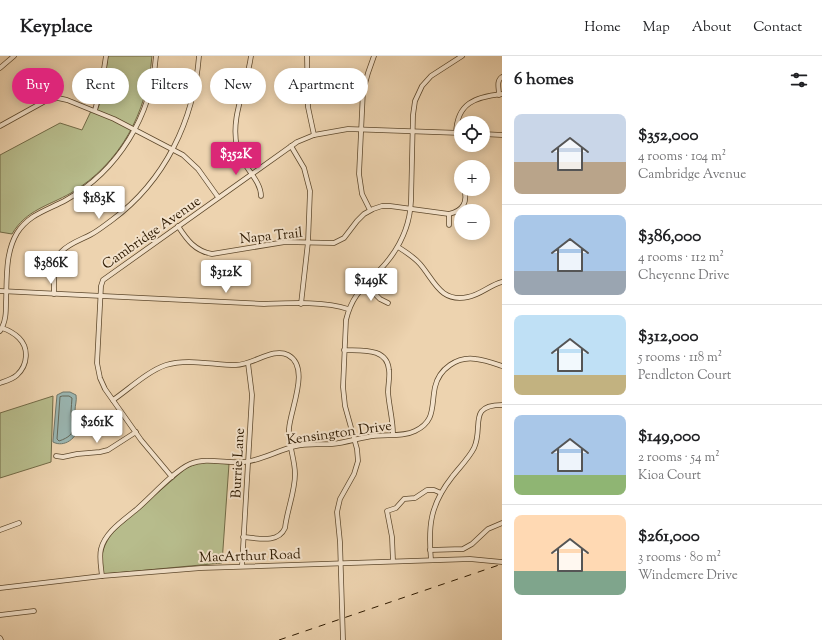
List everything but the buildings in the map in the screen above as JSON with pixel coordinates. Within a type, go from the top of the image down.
[{"type":"street","points":[[0,68],[14,56]]},
{"type":"street","points":[[94,110],[98,103],[106,56]]},
{"type":"street","points":[[0,383],[17,375],[24,366],[26,355],[25,347],[22,341],[15,335],[1,329],[5,318],[9,252],[13,240],[23,224],[36,214],[67,199],[92,182],[117,156],[135,129],[148,99],[156,56]]},
{"type":"street","points":[[54,294],[55,266],[61,253],[69,246],[104,226],[126,209],[149,185],[173,150],[184,127],[191,104],[197,78],[199,56]]},
{"type":"street","points":[[251,56],[246,82],[239,104],[236,134],[242,161],[260,188],[261,196]]},
{"type":"street","points":[[307,56],[308,107],[314,135]]},
{"type":"street","points":[[374,56],[363,91],[361,129],[360,184],[364,199],[370,210],[387,206],[449,214],[459,210],[464,205],[465,196]]},
{"type":"street","points":[[343,640],[341,563],[337,508],[340,499],[357,468],[358,455],[344,395],[344,350],[348,309],[355,296],[385,264],[398,247],[406,230],[411,208],[414,105],[422,86],[435,73],[462,56]]},
{"type":"street","points":[[459,116],[467,104],[478,98],[501,94],[498,82],[502,77]]},
{"type":"street","points":[[0,126],[37,104],[51,99],[67,100],[94,110],[135,129],[183,155],[193,164],[218,197]]},
{"type":"street","name":"Cambridge Avenue","points":[[172,477],[152,455],[101,382],[97,369],[100,296],[102,283],[105,277],[291,146],[314,135],[343,129],[454,133]]},
{"type":"street","points":[[490,134],[502,135]]},
{"type":"street","points":[[291,146],[304,168],[310,191],[308,242],[301,304]]},
{"type":"street","name":"Napa Trail","points":[[178,226],[192,245],[201,251],[212,254],[285,242],[328,244],[338,242],[344,238],[362,216],[370,210]]},
{"type":"street","points":[[449,214],[449,225]]},
{"type":"street","points":[[398,247],[415,258],[435,286],[451,296],[467,298],[502,282]]},
{"type":"street","points":[[365,284],[380,299],[388,303]]},
{"type":"street","points":[[0,291],[264,304],[333,305],[348,309]]},
{"type":"street","points":[[344,350],[375,352],[383,357],[387,363],[389,371],[388,390],[393,420],[393,434]]},
{"type":"street","points":[[113,400],[150,373],[166,365],[180,362],[223,365],[248,363],[278,353],[288,355],[294,360],[299,373],[297,391],[289,428],[295,470],[295,482],[284,530],[280,536],[274,538],[243,537]]},
{"type":"street","name":"Kensington Drive","points":[[102,576],[100,551],[107,537],[172,477],[187,466],[208,461],[248,461],[266,457],[291,447],[305,444],[332,444],[374,435],[406,434],[414,432],[426,424],[432,414],[438,379],[443,371],[453,363],[464,359],[475,358],[502,366]]},
{"type":"street","name":"Burrie Lane","points":[[242,565],[252,395],[248,363]]},
{"type":"street","points":[[431,560],[430,527],[433,509],[441,493],[473,450],[477,440],[479,414],[485,408],[502,405]]},
{"type":"street","points":[[56,456],[64,457],[105,450],[113,447],[136,432]]},
{"type":"street","points":[[393,561],[392,537],[387,511],[396,508],[404,499],[415,498],[427,490],[434,490],[441,493]]},
{"type":"street","points":[[0,530],[19,523]]},
{"type":"street","points":[[430,550],[463,549],[472,544],[488,529],[502,523]]},
{"type":"street","name":"MacArthur Road","points":[[0,588],[102,576],[242,565],[481,559],[502,562]]},
{"type":"street","points":[[0,615],[34,611]]},
{"type":"green space","points":[[108,56],[152,56],[150,68],[137,68],[137,104],[141,104],[128,134],[117,151],[104,167],[89,181],[71,193],[38,209],[24,219],[12,234],[0,232],[0,155],[60,123],[82,130],[91,111],[96,113],[100,104],[129,104],[129,68],[106,68]]},
{"type":"green space","points":[[53,396],[51,462],[0,478],[0,413]]},
{"type":"green space","points":[[209,462],[229,464],[222,563],[104,574],[102,568],[103,551],[107,541],[114,531],[186,468],[198,463]]},
{"type":"water","points":[[63,392],[70,392],[76,395],[75,411],[78,426],[76,434],[70,441],[57,444],[53,442],[57,395]]},
{"type":"railway","points":[[279,640],[502,564]]}]
